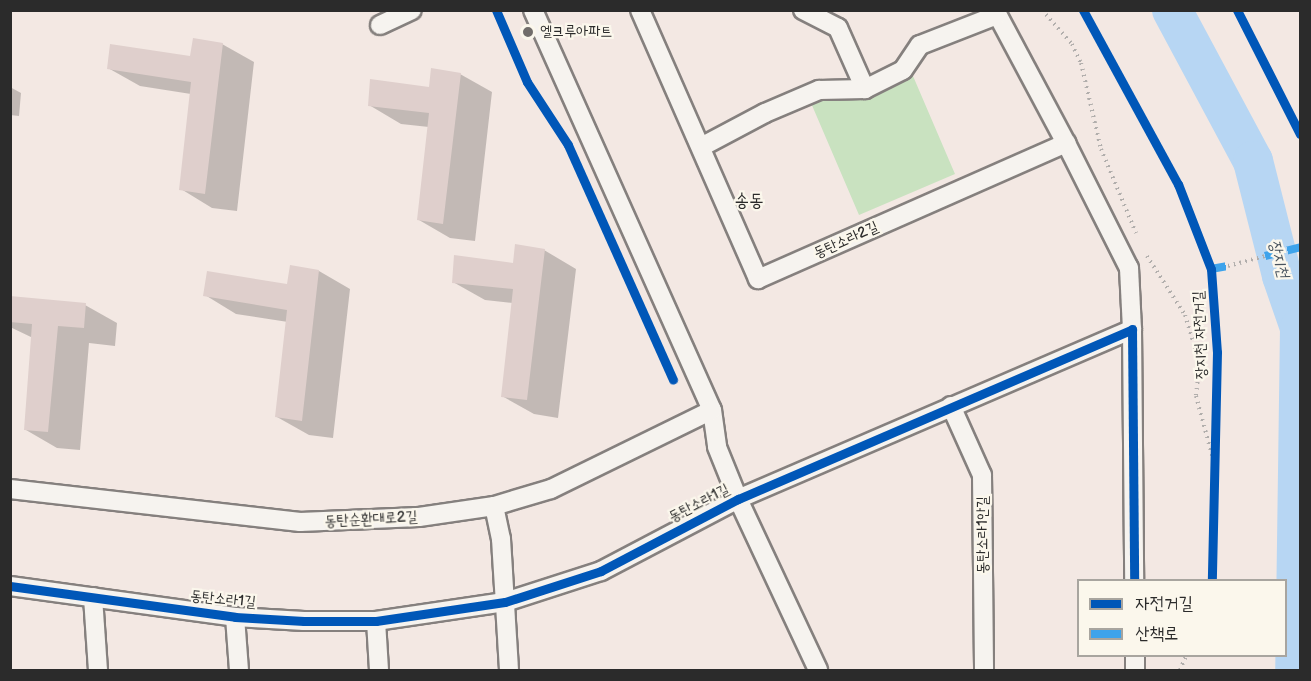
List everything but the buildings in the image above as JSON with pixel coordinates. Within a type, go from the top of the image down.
[{"type":"street","points":[[380,25],[412,10]]},
{"type":"street","name":"동탄소라1길","points":[[533,10],[712,411],[717,447],[738,499]]},
{"type":"street","name":"동탄소라2길","points":[[640,10],[758,279],[1066,143]]},
{"type":"street","points":[[803,10],[838,28],[865,89]]},
{"type":"street","points":[[701,147],[765,113],[819,90],[865,89],[903,70],[920,45],[996,13],[1066,143],[1129,268],[1132,329],[1134,579]]},
{"type":"street","name":"동탄소라1길","points":[[10,586],[235,617],[376,621],[505,602],[601,571],[738,499],[1132,329]]},
{"type":"street","name":"동탄소라1안길","points":[[951,406],[982,475],[984,670]]},
{"type":"street","name":"동탄순환대로2길","points":[[10,489],[300,522],[409,518],[494,506],[551,489],[712,411]]},
{"type":"street","points":[[738,499],[818,670]]},
{"type":"street","points":[[494,506],[505,602],[509,670]]},
{"type":"street","points":[[93,597],[98,670]]},
{"type":"street","points":[[235,617],[239,670]]},
{"type":"street","points":[[376,621],[379,670]]},
{"type":"path","points":[[1042,10],[1072,44],[1081,63],[1101,149],[1140,240]]},
{"type":"path","points":[[1144,250],[1185,315],[1199,370],[1196,396],[1202,428],[1216,470]]},
{"type":"path","points":[[1228,266],[1265,256]]},
{"type":"path","points":[[1216,481],[1217,426]]},
{"type":"green space","points":[[913,76],[955,174],[859,215],[811,103],[820,99],[858,99]]},
{"type":"waterway","name":"장지천","points":[[1172,10],[1253,161],[1282,276],[1300,328],[1295,670]]},
{"type":"marked path","points":[[1265,256],[1300,247]]},
{"type":"marked path","points":[[1211,269],[1228,266]]},
{"type":"cycle path","points":[[496,10],[527,82],[568,145],[673,380]]},
{"type":"cycle path","name":"장지천 자전거길","points":[[1083,10],[1178,184],[1211,269],[1217,352],[1212,579]]},
{"type":"cycle path","points":[[1237,10],[1300,134]]},
{"type":"cycle path","points":[[10,586],[235,617],[304,621],[376,621],[505,602],[601,571],[738,499],[1132,329],[1134,579]]},
{"type":"place","name":"엘크루아파트","points":[[528,32]]},
{"type":"district","name":"송동","points":[[749,201]]}]
